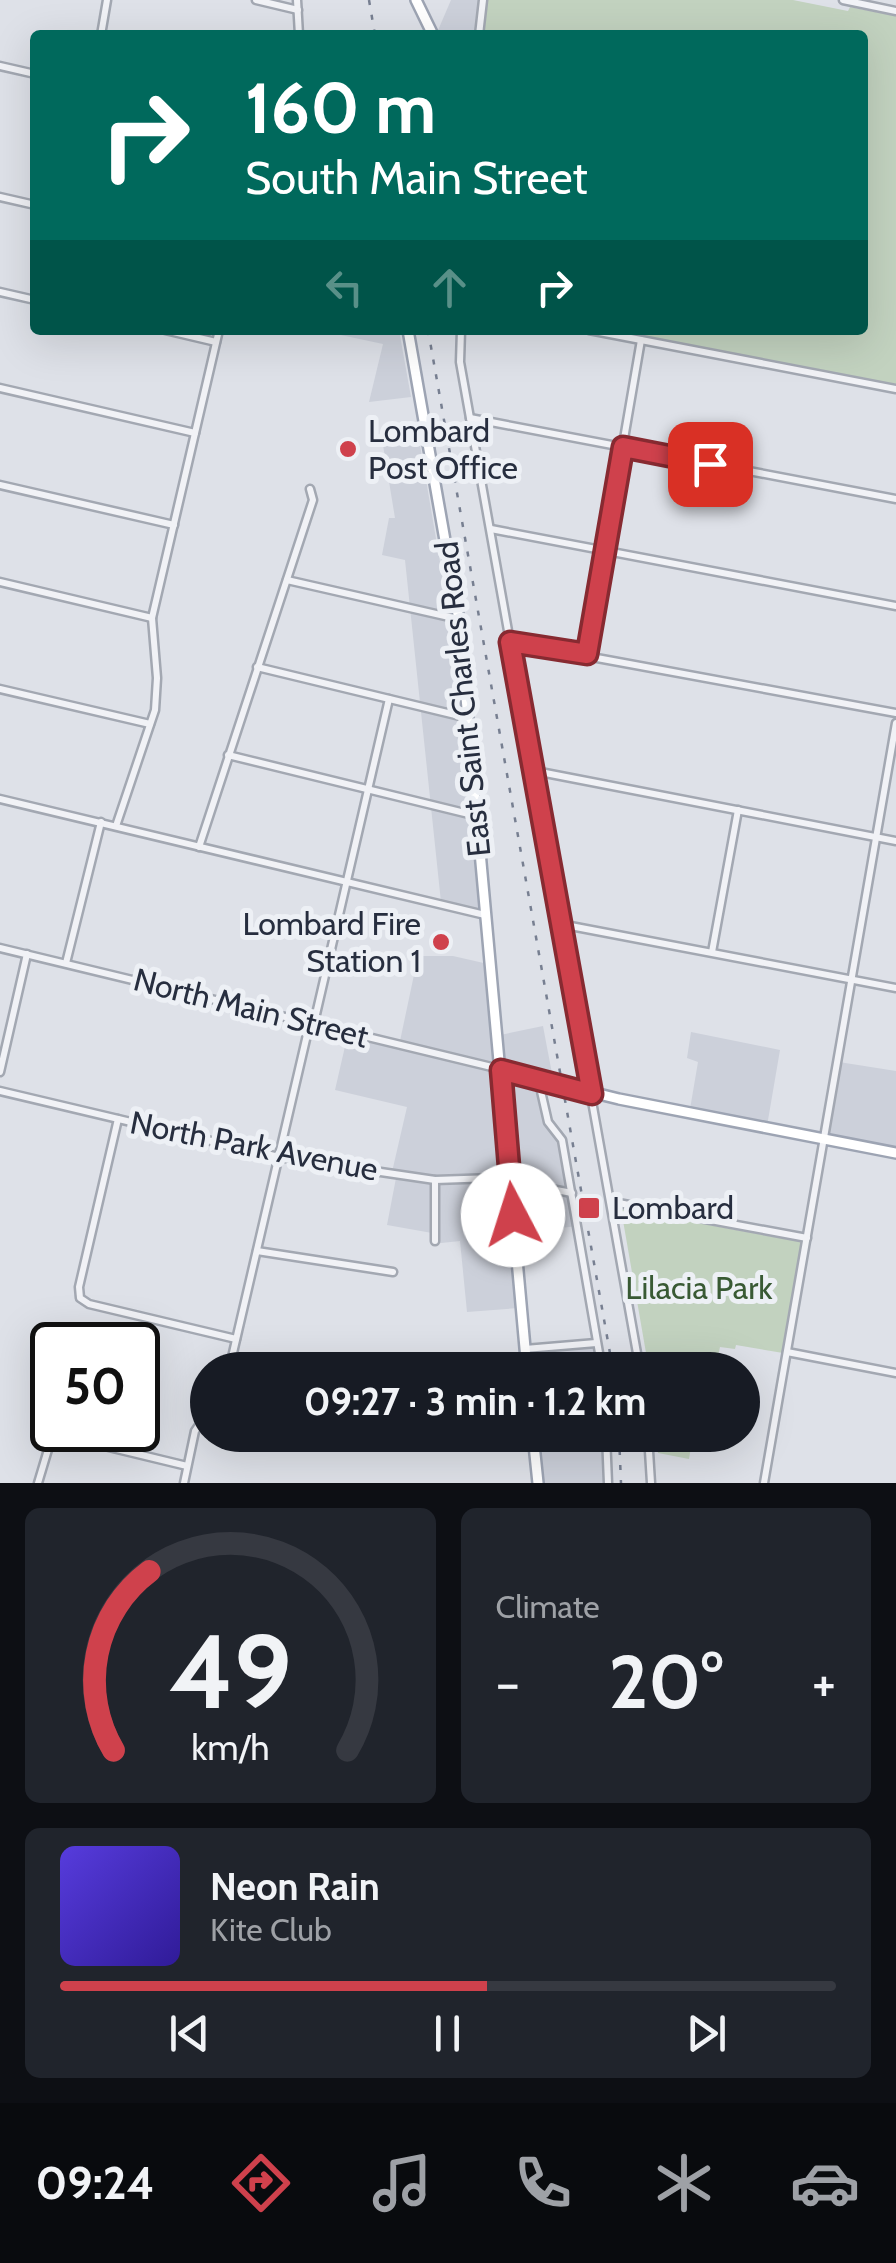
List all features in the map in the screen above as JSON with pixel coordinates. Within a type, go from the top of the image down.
[{"type":"main road","points":[[416,0],[431,30]]},
{"type":"main road","name":"East Saint Charles Road","points":[[409,335],[460,620],[526,1352]]},
{"type":"main road","points":[[501,1070],[592,1094],[896,1153]]},
{"type":"main road","points":[[535,1452],[538,1483]]},
{"type":"street","points":[[102,30],[107,0]]},
{"type":"street","points":[[256,0],[298,10]]},
{"type":"street","points":[[297,0],[299,30]]},
{"type":"street","points":[[480,30],[482,0]]},
{"type":"street","points":[[843,0],[896,10]]},
{"type":"street","points":[[0,66],[30,73]]},
{"type":"street","points":[[0,197],[30,204]]},
{"type":"street","points":[[0,292],[30,299]]},
{"type":"street","points":[[186,335],[216,342]]},
{"type":"street","points":[[116,826],[158,689],[152,618],[218,335]]},
{"type":"street","points":[[461,335],[460,362],[637,1352]]},
{"type":"street","points":[[615,335],[896,389]]},
{"type":"street","points":[[587,654],[641,340]]},
{"type":"street","points":[[0,388],[195,434]]},
{"type":"street","points":[[470,418],[896,499]]},
{"type":"street","points":[[0,485],[174,525]]},
{"type":"street","points":[[199,847],[313,500],[310,489]]},
{"type":"street","points":[[491,529],[896,606]]},
{"type":"street","points":[[287,580],[460,620]]},
{"type":"street","points":[[0,582],[152,618]]},
{"type":"street","points":[[510,642],[896,713]]},
{"type":"street","points":[[257,667],[469,718]]},
{"type":"street","points":[[0,689],[150,724]]},
{"type":"street","points":[[233,1352],[389,700]]},
{"type":"street","points":[[764,1483],[896,723]]},
{"type":"street","points":[[228,756],[478,816]]},
{"type":"street","points":[[535,771],[896,841]]},
{"type":"street","points":[[0,799],[487,915]]},
{"type":"street","points":[[712,952],[738,810]]},
{"type":"street","points":[[66,964],[100,822]]},
{"type":"street","points":[[560,924],[896,988]]},
{"type":"street","name":"North Main Street","points":[[0,948],[501,1070]]},
{"type":"street","points":[[0,1072],[27,954]]},
{"type":"street","points":[[538,1078],[546,1116],[562,1140],[598,1352]]},
{"type":"street","name":"North Park Avenue","points":[[0,1091],[278,1156],[435,1180],[492,1178],[572,1194]]},
{"type":"street","points":[[118,1120],[78,1287],[80,1298],[89,1304],[236,1338]]},
{"type":"street","points":[[435,1180],[435,1241]]},
{"type":"street","points":[[612,1202],[806,1238]]},
{"type":"street","points":[[256,1251],[393,1272]]},
{"type":"street","points":[[526,1349],[596,1343]]},
{"type":"street","points":[[787,1352],[896,1373]]},
{"type":"street","points":[[38,1483],[48,1446],[54,1438],[66,1436],[187,1466]]},
{"type":"street","points":[[184,1483],[191,1452]]},
{"type":"street","points":[[607,1452],[608,1483]]},
{"type":"street","points":[[649,1452],[651,1483]]},
{"type":"shaded area","points":[[451,0],[481,0],[479,30],[438,30]]},
{"type":"shaded area","points":[[341,335],[400,335],[411,397],[369,402],[383,344]]},
{"type":"shaded area","points":[[419,439],[467,720],[483,911],[441,902],[405,560],[382,555],[389,518],[395,518],[383,445]]},
{"type":"shaded area","points":[[418,956],[453,956],[488,964],[518,1308],[467,1312],[460,1241],[432,1244],[432,1233],[387,1225],[396,1178],[392,1172],[407,1107],[335,1090],[349,1029],[400,1041]]},
{"type":"shaded area","points":[[543,1026],[553,1079],[504,1067],[500,1035]]},
{"type":"shaded area","points":[[691,1032],[780,1050],[767,1126],[690,1109],[698,1062],[687,1058]]},
{"type":"shaded area","points":[[839,1062],[896,1071],[896,1150],[827,1138]]},
{"type":"shaded area","points":[[503,1072],[545,1082],[551,1121],[563,1132],[580,1226],[517,1232]]},
{"type":"shaded area","points":[[594,1341],[596,1352],[528,1352],[528,1347]]},
{"type":"shaded area","points":[[537,1452],[605,1452],[606,1483],[540,1483]]},
{"type":"green space","points":[[487,0],[793,0],[896,16],[896,386],[637,335],[868,335],[868,30],[484,30]]},
{"type":"green space","name":"Lilacia Park","points":[[621,1209],[802,1242],[783,1353],[736,1345],[735,1349],[720,1347],[719,1352],[646,1352]]},
{"type":"green space","points":[[658,1452],[690,1452],[689,1459]]},
{"type":"railway","points":[[369,0],[374,30]]},
{"type":"railway","points":[[429,335],[610,1352]]},
{"type":"railway","points":[[620,1452],[621,1483]]},
{"type":"place","name":"Lombard Post Office","points":[[348,449]]},
{"type":"place","name":"Lombard Fire Station 1","points":[[441,942]]},
{"type":"place","name":"Lombard","points":[[589,1208]]},
{"type":"route","points":[[513,1215],[501,1070],[592,1094],[510,642],[587,654],[623,447],[710,464]]}]
